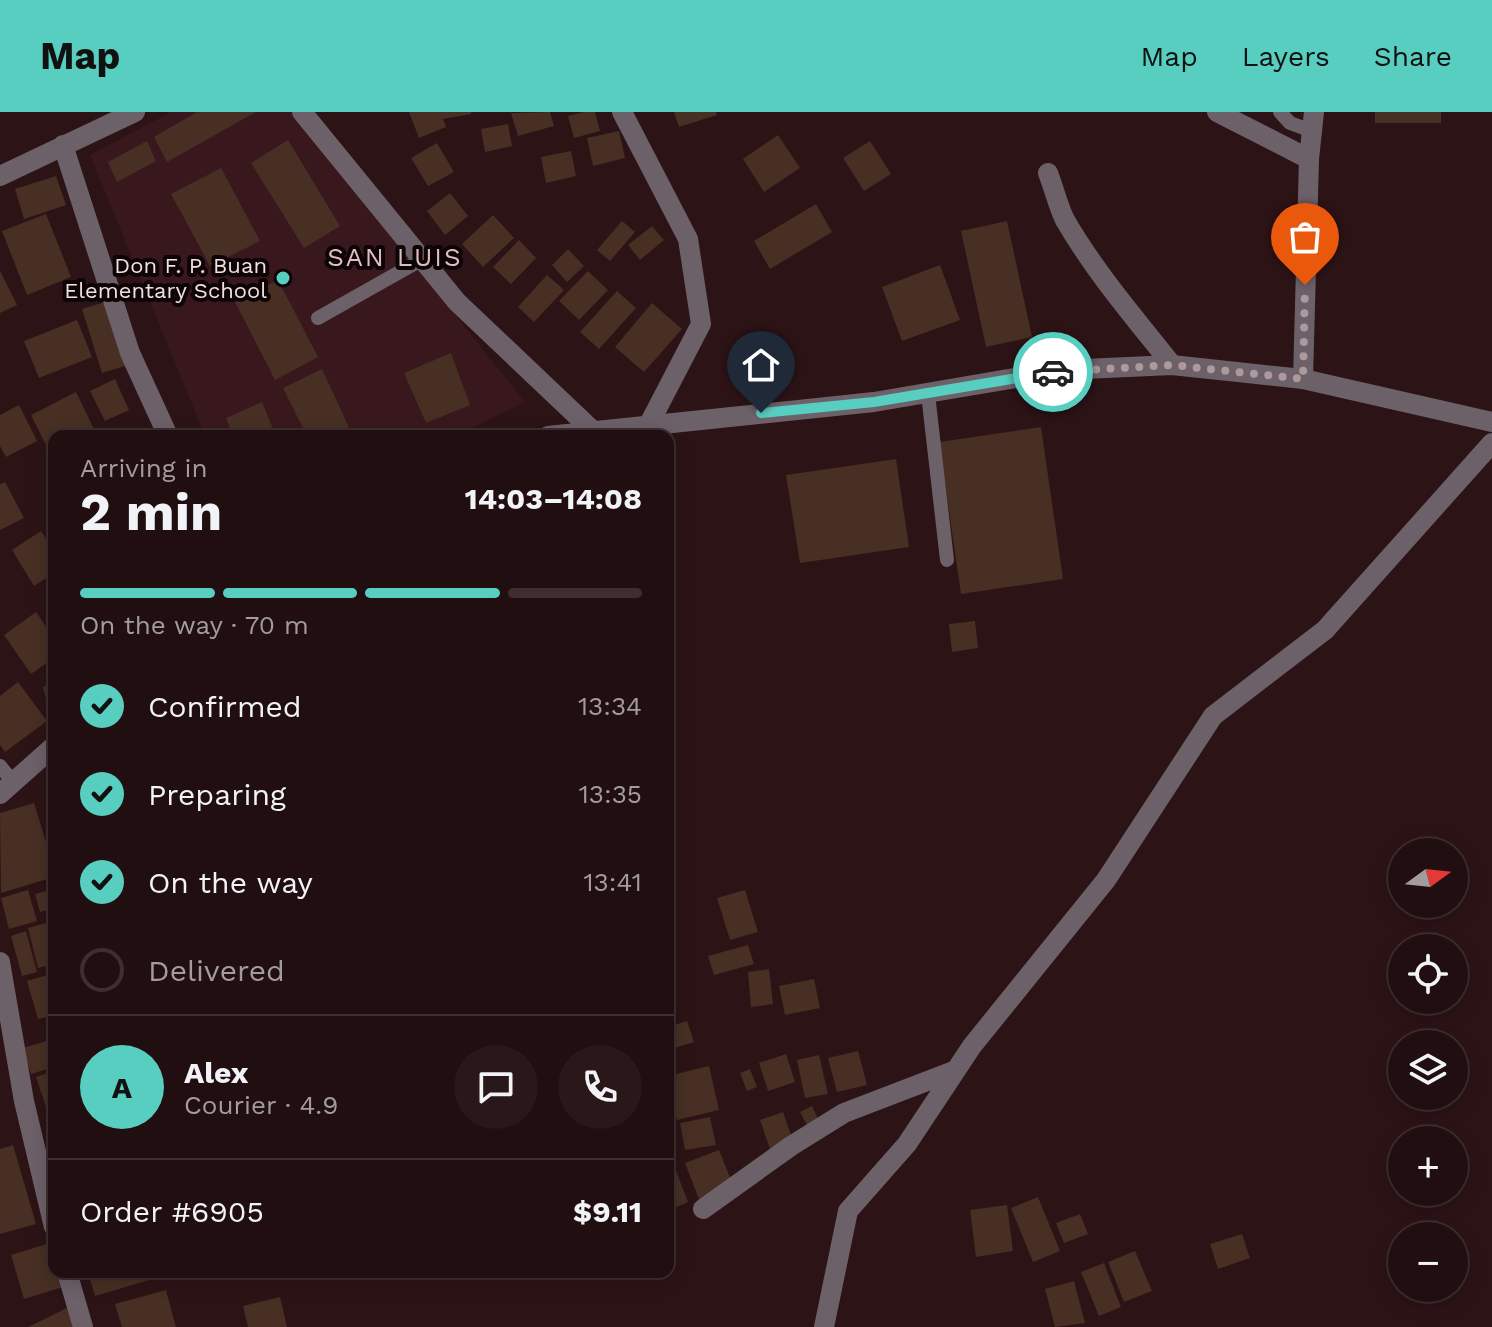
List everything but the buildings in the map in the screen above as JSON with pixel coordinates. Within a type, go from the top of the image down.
[{"type":"street","points":[[0,176],[135,112]]},
{"type":"street","points":[[302,112],[457,302],[592,430],[874,402],[1062,370],[1172,365],[1303,379],[1492,422]]},
{"type":"street","points":[[622,112],[688,239],[701,324],[649,424]]},
{"type":"street","points":[[1217,112],[1309,159]]},
{"type":"street","points":[[1303,379],[1309,159],[1313,122]]},
{"type":"street","points":[[63,145],[130,353],[165,430]]},
{"type":"street","points":[[1048,173],[1064,217],[1086,253],[1172,365]]},
{"type":"street","points":[[824,1327],[848,1211],[907,1144],[972,1046],[1106,880],[1213,716],[1325,630],[1492,443]]},
{"type":"street","points":[[4,781],[48,750]]},
{"type":"street","points":[[0,962],[24,1101],[48,1202]]},
{"type":"street","points":[[703,1209],[791,1146],[844,1113],[956,1070]]},
{"type":"street","points":[[69,1278],[83,1327]]},
{"type":"lane","points":[[1280,112],[1290,123],[1313,122]]},
{"type":"lane","points":[[318,318],[421,260]]},
{"type":"lane","points":[[928,394],[947,560]]},
{"type":"shaded area","name":"Don F. P. Buan Elementary School","points":[[171,112],[293,112],[525,402],[468,430],[203,430],[90,155]]},
{"type":"way so far","points":[[1053,372],[1172,365],[1303,379],[1305,285]]},
{"type":"place","name":"Don F. P. Buan Elementary School","points":[[283,278]]},
{"type":"district","name":"SAN LUIS","points":[[395,257]]},
{"type":"route","points":[[761,413],[874,402],[1053,372]]}]
